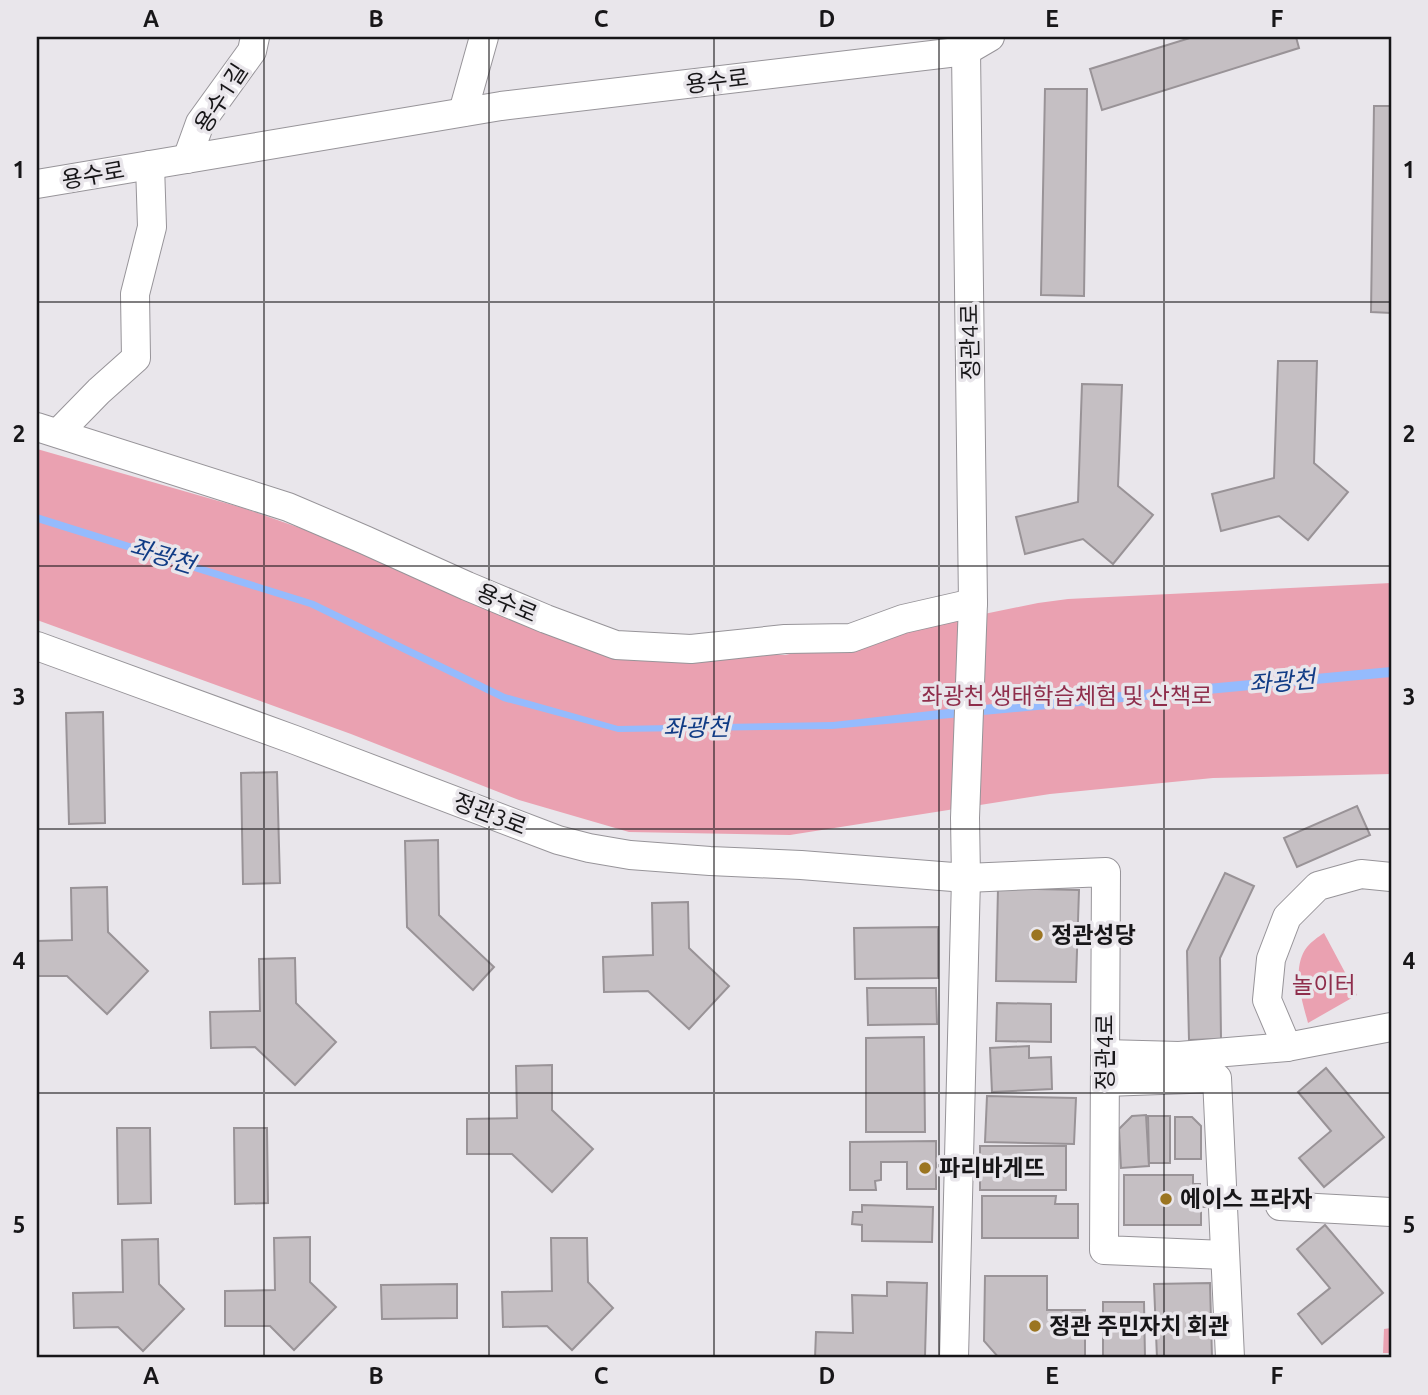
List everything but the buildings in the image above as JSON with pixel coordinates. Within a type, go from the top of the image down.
[{"type":"street","name":"용수1길","points":[[187,159],[200,123],[252,51],[256,37]]},
{"type":"street","points":[[463,112],[484,37]]},
{"type":"street","name":"용수로","points":[[37,184],[501,106],[948,47],[990,37]]},
{"type":"street","name":"정관4로","points":[[948,47],[973,603],[965,818],[966,878],[1106,872],[1104,1250],[1225,1255]]},
{"type":"street","name":"용수로","points":[[48,430],[99,391],[136,358],[135,294],[152,227],[150,165]]},
{"type":"street","name":"용수로","points":[[48,430],[288,507],[467,586],[616,645],[691,649],[785,639],[851,638],[903,619],[973,603]]},
{"type":"street","name":"정관3로","points":[[37,646],[558,840],[589,848],[644,856],[966,878]]},
{"type":"street","points":[[1287,1047],[1267,1000],[1271,959],[1287,917],[1318,886],[1361,874],[1391,877]]},
{"type":"street","points":[[954,1358],[966,878]]},
{"type":"street","points":[[1105,1054],[1179,1056],[1287,1047],[1391,1027]]},
{"type":"street","points":[[1105,1082],[1217,1078],[1230,1358]]},
{"type":"street","points":[[1280,1206],[1391,1212]]},
{"type":"green space","name":"좌광천 생태학습체험 및 산책로","points":[[37,449],[243,508],[334,540],[601,647],[785,655],[1068,599],[1391,583],[1391,774],[1213,778],[1050,794],[790,835],[629,832],[519,800],[351,734],[37,620]]},
{"type":"green space","name":"놀이터","points":[[1324,933],[1357,995],[1308,1023],[1299,984],[1300,964],[1307,947]]},
{"type":"green space","points":[[1391,1328],[1391,1353],[1383,1353],[1384,1329]]},
{"type":"water","name":"좌광천","points":[[37,514],[314,601],[505,694],[618,726],[833,722],[993,704],[1391,667],[1391,677],[832,729],[618,732],[503,701],[310,607],[37,522]]},
{"type":"place","name":"정관성당","points":[[1037,935]]},
{"type":"place","name":"파리바게뜨","points":[[925,1168]]},
{"type":"place","name":"에이스 프라자","points":[[1166,1199]]},
{"type":"place","name":"정관 주민자치 회관","points":[[1035,1326]]}]
